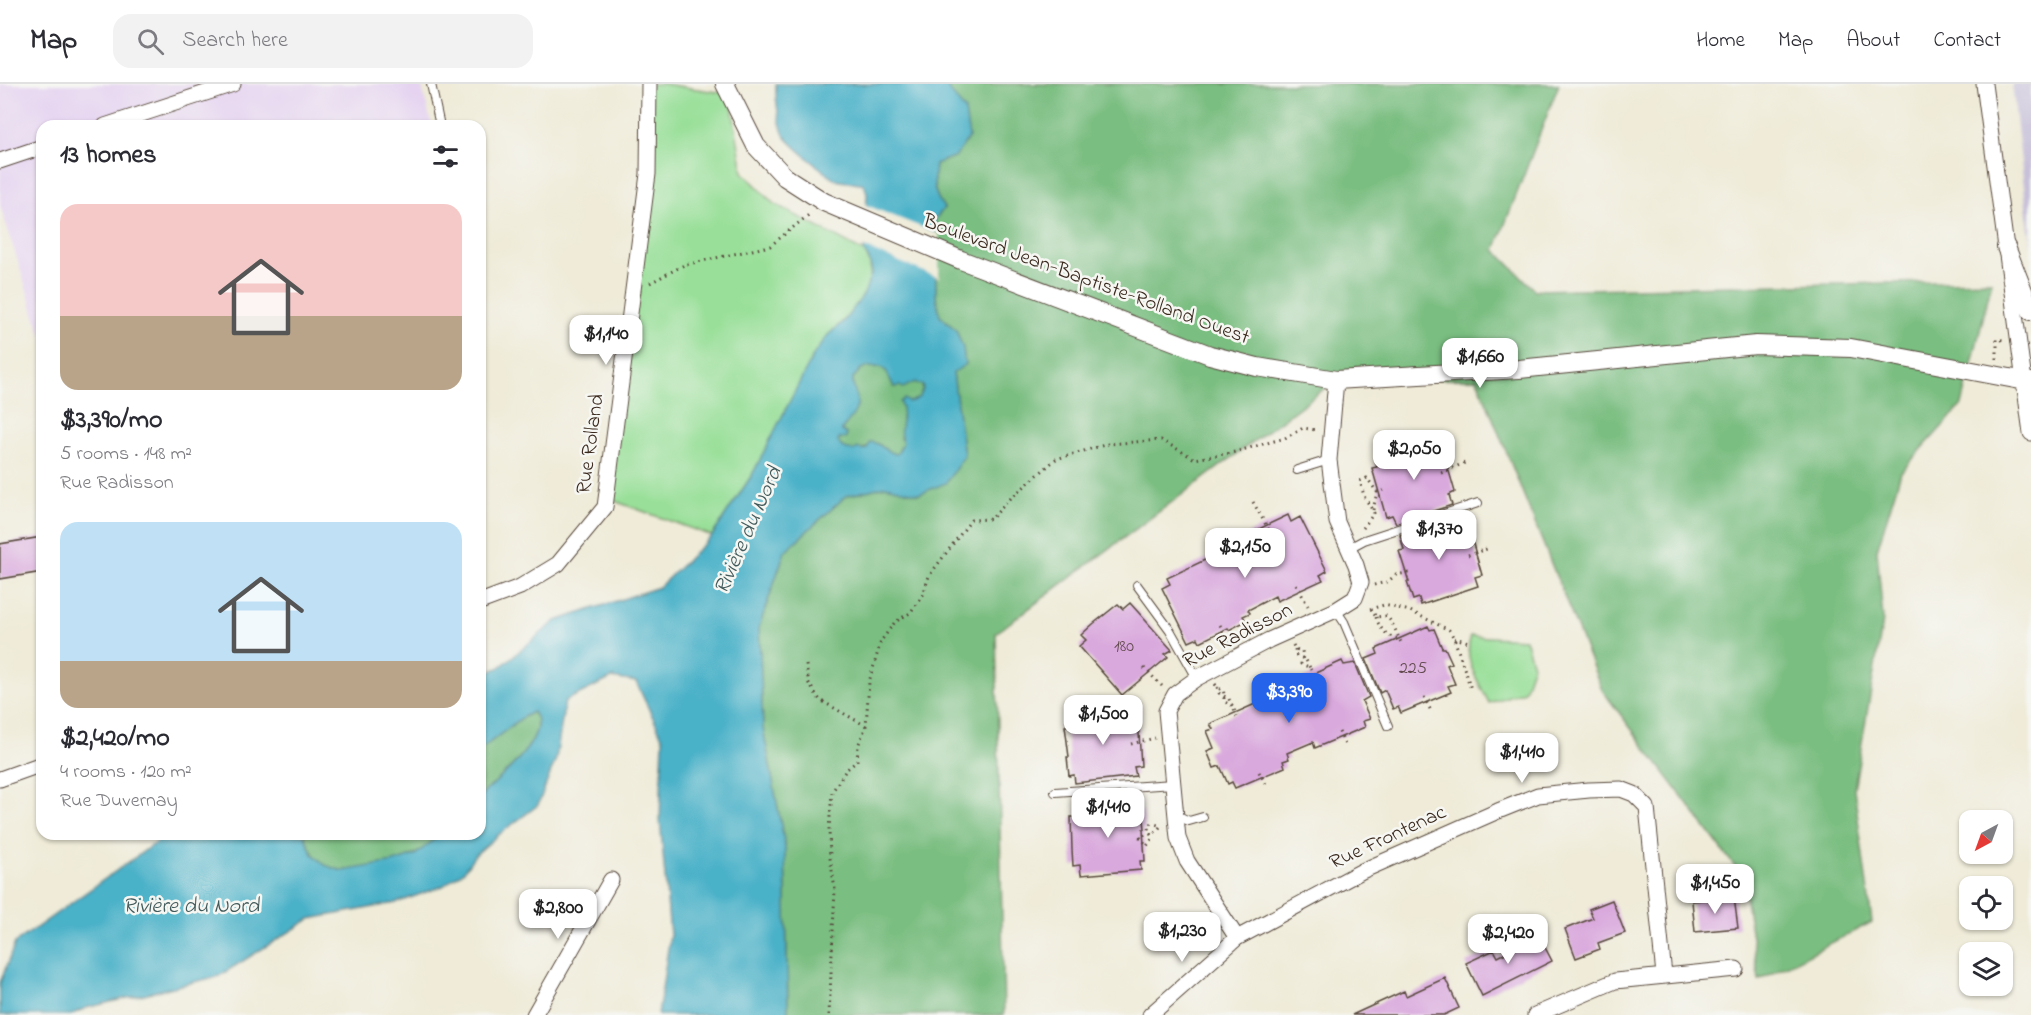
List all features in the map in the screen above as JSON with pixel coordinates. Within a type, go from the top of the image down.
[{"type":"street","points":[[123,120],[233,84]]},
{"type":"street","name":"Rue Rolland","points":[[486,600],[520,588],[558,564],[604,507],[648,174],[649,84]]},
{"type":"street","name":"Boulevard Jean-Baptiste-Rolland Ouest","points":[[725,84],[756,146],[785,177],[824,202],[961,260],[1210,355],[1257,367],[1336,380],[1519,369],[1756,345],[1851,348],[2027,381]]},
{"type":"street","points":[[1984,84],[2027,381],[2031,433]]},
{"type":"street","points":[[0,161],[36,149]]},
{"type":"street","points":[[2006,248],[2031,310]]},
{"type":"street","points":[[1336,380],[1329,459],[1338,522],[1361,582],[1355,598]]},
{"type":"street","name":"Rue Radisson","points":[[1237,938],[1186,861],[1178,838],[1166,711],[1175,694],[1203,675],[1336,610],[1355,598]]},
{"type":"street","points":[[0,780],[36,766]]},
{"type":"street","name":"Rue Frontenac","points":[[1150,1015],[1237,938],[1362,871],[1538,795],[1588,790],[1621,789],[1634,794],[1647,807],[1664,975]]},
{"type":"street","points":[[534,1015],[611,880]]},
{"type":"street","points":[[1536,1015],[1615,981],[1736,969]]},
{"type":"lane","points":[[431,84],[439,120]]},
{"type":"lane","points":[[1297,470],[1329,459]]},
{"type":"lane","points":[[1349,548],[1364,540],[1478,503]]},
{"type":"lane","points":[[1137,585],[1203,675]]},
{"type":"lane","points":[[1336,610],[1344,622],[1388,726]]},
{"type":"lane","points":[[1055,792],[1173,784]]},
{"type":"lane","points":[[1176,820],[1189,821],[1203,817]]},
{"type":"path","points":[[633,292],[684,265],[770,246],[824,202]]},
{"type":"path","points":[[829,1015],[835,889],[830,858],[829,829],[832,792],[846,770],[857,760],[858,746],[866,726],[869,682],[881,641],[895,622],[910,613],[923,595],[929,576],[971,520],[991,519],[1011,498],[1056,459],[1108,444],[1161,440],[1195,459],[1231,453],[1285,438],[1303,428],[1332,431]]},
{"type":"path","points":[[1441,472],[1467,462]]},
{"type":"path","points":[[1373,510],[1364,496],[1360,481],[1366,478],[1377,492]]},
{"type":"path","points":[[1377,492],[1386,489]]},
{"type":"path","points":[[1364,540],[1360,531],[1370,519],[1377,492]]},
{"type":"path","points":[[1253,502],[1270,532]]},
{"type":"path","points":[[1468,555],[1490,548]]},
{"type":"path","points":[[1361,582],[1378,585],[1387,582],[1396,574],[1413,572]]},
{"type":"path","points":[[1296,584],[1316,619]]},
{"type":"path","points":[[1355,598],[1370,609],[1378,625],[1387,634],[1400,639]]},
{"type":"path","points":[[1370,609],[1384,605],[1410,612],[1449,630],[1454,638],[1471,689]]},
{"type":"path","points":[[1376,617],[1386,616],[1393,622],[1402,644]]},
{"type":"path","points":[[1220,625],[1238,657]]},
{"type":"path","points":[[1286,633],[1296,655],[1306,660],[1310,669]]},
{"type":"path","points":[[1454,638],[1469,642]]},
{"type":"path","points":[[806,665],[810,684],[820,700],[866,726]]},
{"type":"path","points":[[1143,668],[1161,685],[1175,694]]},
{"type":"path","points":[[1203,675],[1224,690],[1224,702],[1232,705],[1238,719]]},
{"type":"path","points":[[1424,697],[1431,711]]},
{"type":"path","points":[[1339,732],[1345,745]]},
{"type":"path","points":[[1131,744],[1153,738],[1169,738]]},
{"type":"path","points":[[1259,772],[1267,786]]},
{"type":"path","points":[[1151,835],[1161,826],[1176,820]]},
{"type":"path","points":[[1151,835],[1145,834],[1139,838],[1147,846],[1152,839],[1149,826],[1152,823],[1161,826]]},
{"type":"shaded area","points":[[0,84],[421,84],[430,120],[36,120],[36,319],[0,205]]},
{"type":"shaded area","points":[[2012,84],[2031,84],[2031,247]]},
{"type":"green space","points":[[649,84],[664,84],[730,94],[743,172],[773,203],[864,252],[869,263],[868,286],[862,297],[855,308],[828,335],[752,475],[712,536],[606,498],[648,174]]},
{"type":"green space","points":[[945,84],[1559,84],[1495,250],[1535,290],[1992,281],[1962,405],[1901,472],[1877,550],[1883,620],[1854,789],[1872,922],[1759,980],[1742,876],[1602,690],[1477,379],[1336,380],[996,633],[1004,1015],[788,1015],[785,846],[763,728],[759,627],[785,551],[846,496],[886,486],[919,494],[964,456],[953,372],[965,365],[963,349],[956,330],[940,316],[936,296],[935,220],[944,208],[935,187],[935,164],[956,156],[950,91]]},
{"type":"green space","points":[[881,367],[886,371],[894,387],[915,382],[923,386],[920,396],[903,408],[900,438],[903,443],[897,454],[890,454],[880,445],[855,451],[839,445],[853,389],[853,378],[861,369]]},
{"type":"green space","points":[[1471,636],[1525,639],[1533,665],[1524,691],[1489,703],[1470,662]]},
{"type":"green space","points":[[533,712],[536,718],[536,730],[532,740],[516,762],[486,791],[486,745]]},
{"type":"green space","points":[[307,840],[434,840],[422,850],[406,858],[356,870],[344,870],[324,865],[312,851]]},
{"type":"water","name":"Rivière du Nord","points":[[776,84],[945,84],[965,111],[969,137],[956,156],[935,164],[934,177],[935,192],[944,208],[935,220],[936,296],[940,316],[956,330],[963,348],[965,365],[953,373],[964,456],[946,483],[919,494],[886,486],[846,496],[785,551],[759,627],[763,728],[785,846],[788,1015],[658,1015],[670,935],[660,819],[663,739],[636,682],[612,678],[565,701],[556,759],[538,805],[497,836],[474,856],[464,871],[443,886],[396,903],[310,919],[219,976],[86,1008],[71,1015],[0,1015],[0,983],[15,943],[160,840],[307,840],[312,853],[325,865],[342,871],[394,862],[415,855],[434,840],[486,840],[486,790],[525,751],[536,730],[537,721],[533,712],[486,745],[486,673],[500,667],[556,621],[659,587],[712,536],[752,475],[814,354],[828,335],[844,321],[864,294],[872,272],[869,259],[864,252],[867,193],[864,184],[837,180],[801,152],[784,135],[778,110]],"holes":[[[867,367],[881,367],[886,371],[894,387],[903,388],[915,382],[923,386],[917,398],[909,402],[904,399],[900,402],[903,443],[897,454],[870,442],[867,449],[862,450],[858,448],[853,451],[842,447],[838,442],[839,439],[846,438],[847,434],[842,429],[853,415],[858,402],[853,378],[861,369]]]},
{"type":"pier","points":[[863,204],[939,234],[939,278],[861,246]]},
{"type":"building","points":[[1432,440],[1435,448],[1441,446],[1446,461],[1455,492],[1449,495],[1452,505],[1396,523],[1392,515],[1386,517],[1372,468],[1377,467],[1375,458]]},
{"type":"building","points":[[1288,515],[1291,522],[1300,517],[1327,571],[1320,575],[1323,580],[1277,601],[1275,596],[1248,610],[1250,613],[1243,616],[1246,621],[1229,630],[1228,628],[1200,642],[1198,638],[1189,642],[1162,588],[1170,584],[1167,578],[1211,557],[1214,563],[1241,550],[1239,547],[1247,542],[1244,536]]},
{"type":"building","points":[[1456,516],[1461,531],[1468,529],[1473,544],[1482,575],[1475,577],[1478,586],[1421,605],[1419,598],[1413,600],[1407,582],[1409,582],[1399,551],[1404,550],[1400,535]]},
{"type":"building","points":[[36,538],[36,573],[0,579],[0,544]]},
{"type":"building","points":[[1130,603],[1172,650],[1165,654],[1168,657],[1122,695],[1079,646],[1086,640],[1081,635],[1093,624],[1118,604],[1123,609]]},
{"type":"building","points":[[1428,626],[1430,630],[1434,629],[1442,648],[1445,648],[1452,663],[1447,665],[1455,684],[1448,686],[1451,692],[1401,713],[1398,707],[1393,709],[1385,690],[1380,693],[1366,659],[1378,654],[1376,649]]},
{"type":"building","points":[[1342,661],[1344,665],[1355,663],[1369,697],[1362,701],[1370,719],[1363,721],[1365,727],[1315,748],[1313,742],[1287,753],[1289,759],[1283,761],[1285,767],[1235,788],[1232,782],[1228,784],[1220,766],[1214,768],[1207,751],[1214,748],[1207,731],[1213,729],[1210,724],[1262,701],[1264,705],[1289,696],[1287,691],[1293,689],[1291,684]]},
{"type":"building","points":[[1129,709],[1130,718],[1137,717],[1139,733],[1141,766],[1134,767],[1136,776],[1075,783],[1074,775],[1069,776],[1067,757],[1069,757],[1065,726],[1070,725],[1069,716]]},
{"type":"building","points":[[1137,803],[1138,811],[1143,810],[1145,829],[1143,829],[1145,861],[1140,861],[1141,870],[1081,875],[1080,865],[1073,866],[1072,850],[1071,817],[1078,817],[1077,808]]},
{"type":"building","points":[[1734,897],[1738,928],[1695,932],[1692,901]]},
{"type":"building","points":[[1612,900],[1625,933],[1598,943],[1600,949],[1576,958],[1565,929],[1593,918],[1589,909]]},
{"type":"building","points":[[1539,936],[1552,961],[1482,996],[1466,963],[1494,950],[1498,957]]},
{"type":"building","points":[[1445,978],[1459,1008],[1444,1015],[1352,1015],[1404,991],[1406,996]]}]
